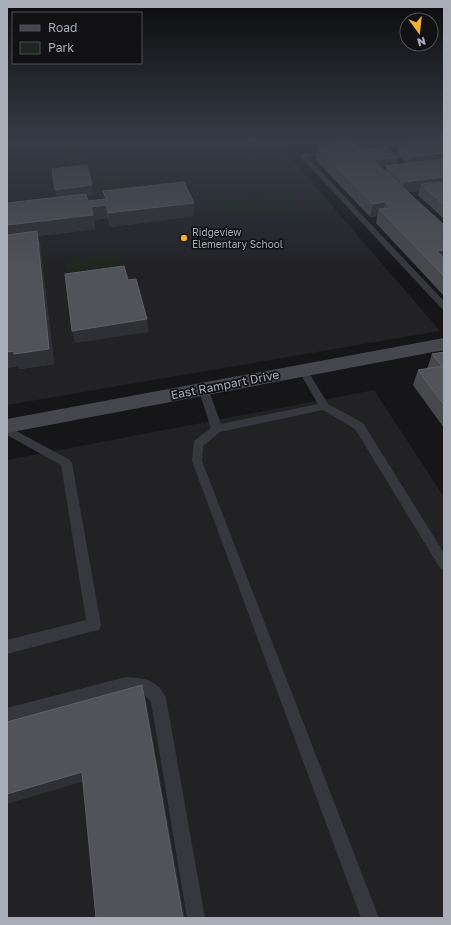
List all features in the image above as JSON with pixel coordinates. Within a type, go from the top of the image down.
[{"type":"street","name":"East Rampart Drive","points":[[7,426],[203,388],[444,344]]},
{"type":"lane","points":[[330,185],[444,306]]},
{"type":"lane","points":[[303,370],[324,406],[359,426],[444,564]]},
{"type":"lane","points":[[203,388],[217,429]]},
{"type":"lane","points":[[324,406],[217,429],[198,444],[197,461],[370,918]]},
{"type":"lane","points":[[7,430],[66,463],[94,625],[7,647]]},
{"type":"lane","points":[[7,716],[126,684],[145,685],[158,698],[196,918]]},
{"type":"shaded area","name":"Ridgeview Elementary School","points":[[7,185],[314,185],[440,331],[7,405]]},
{"type":"shaded area","points":[[374,390],[444,497],[444,918],[7,918],[7,460]]},
{"type":"green space","points":[[100,185],[124,185],[125,187],[102,190]]},
{"type":"green space","points":[[279,190],[286,191],[299,208],[297,211],[232,216],[228,214],[222,206],[224,203],[249,194]]},
{"type":"green space","points":[[119,252],[123,266],[66,273],[64,259]]},
{"type":"building","points":[[54,185],[91,185],[55,190]]},
{"type":"building","points":[[155,185],[186,185],[194,203],[108,213],[106,205],[91,207],[93,215],[7,225],[7,203],[86,194],[88,201],[106,199],[103,191]]},
{"type":"building","points":[[355,185],[400,185],[444,225],[444,250],[437,251],[444,257],[444,276],[379,209],[391,208],[385,202],[373,204]]},
{"type":"building","points":[[422,185],[444,185],[444,205]]},
{"type":"building","points":[[37,231],[49,349],[14,354],[14,351],[7,352],[7,235]]},
{"type":"building","points":[[124,266],[128,280],[136,279],[147,319],[72,331],[65,274]]},
{"type":"building","points":[[444,352],[444,405],[418,370],[442,366],[432,354]]},
{"type":"building","points":[[142,685],[183,918],[96,918],[82,772],[7,794],[7,722]]},
{"type":"place","name":"Ridgeview Elementary School","points":[[184,238]]}]
